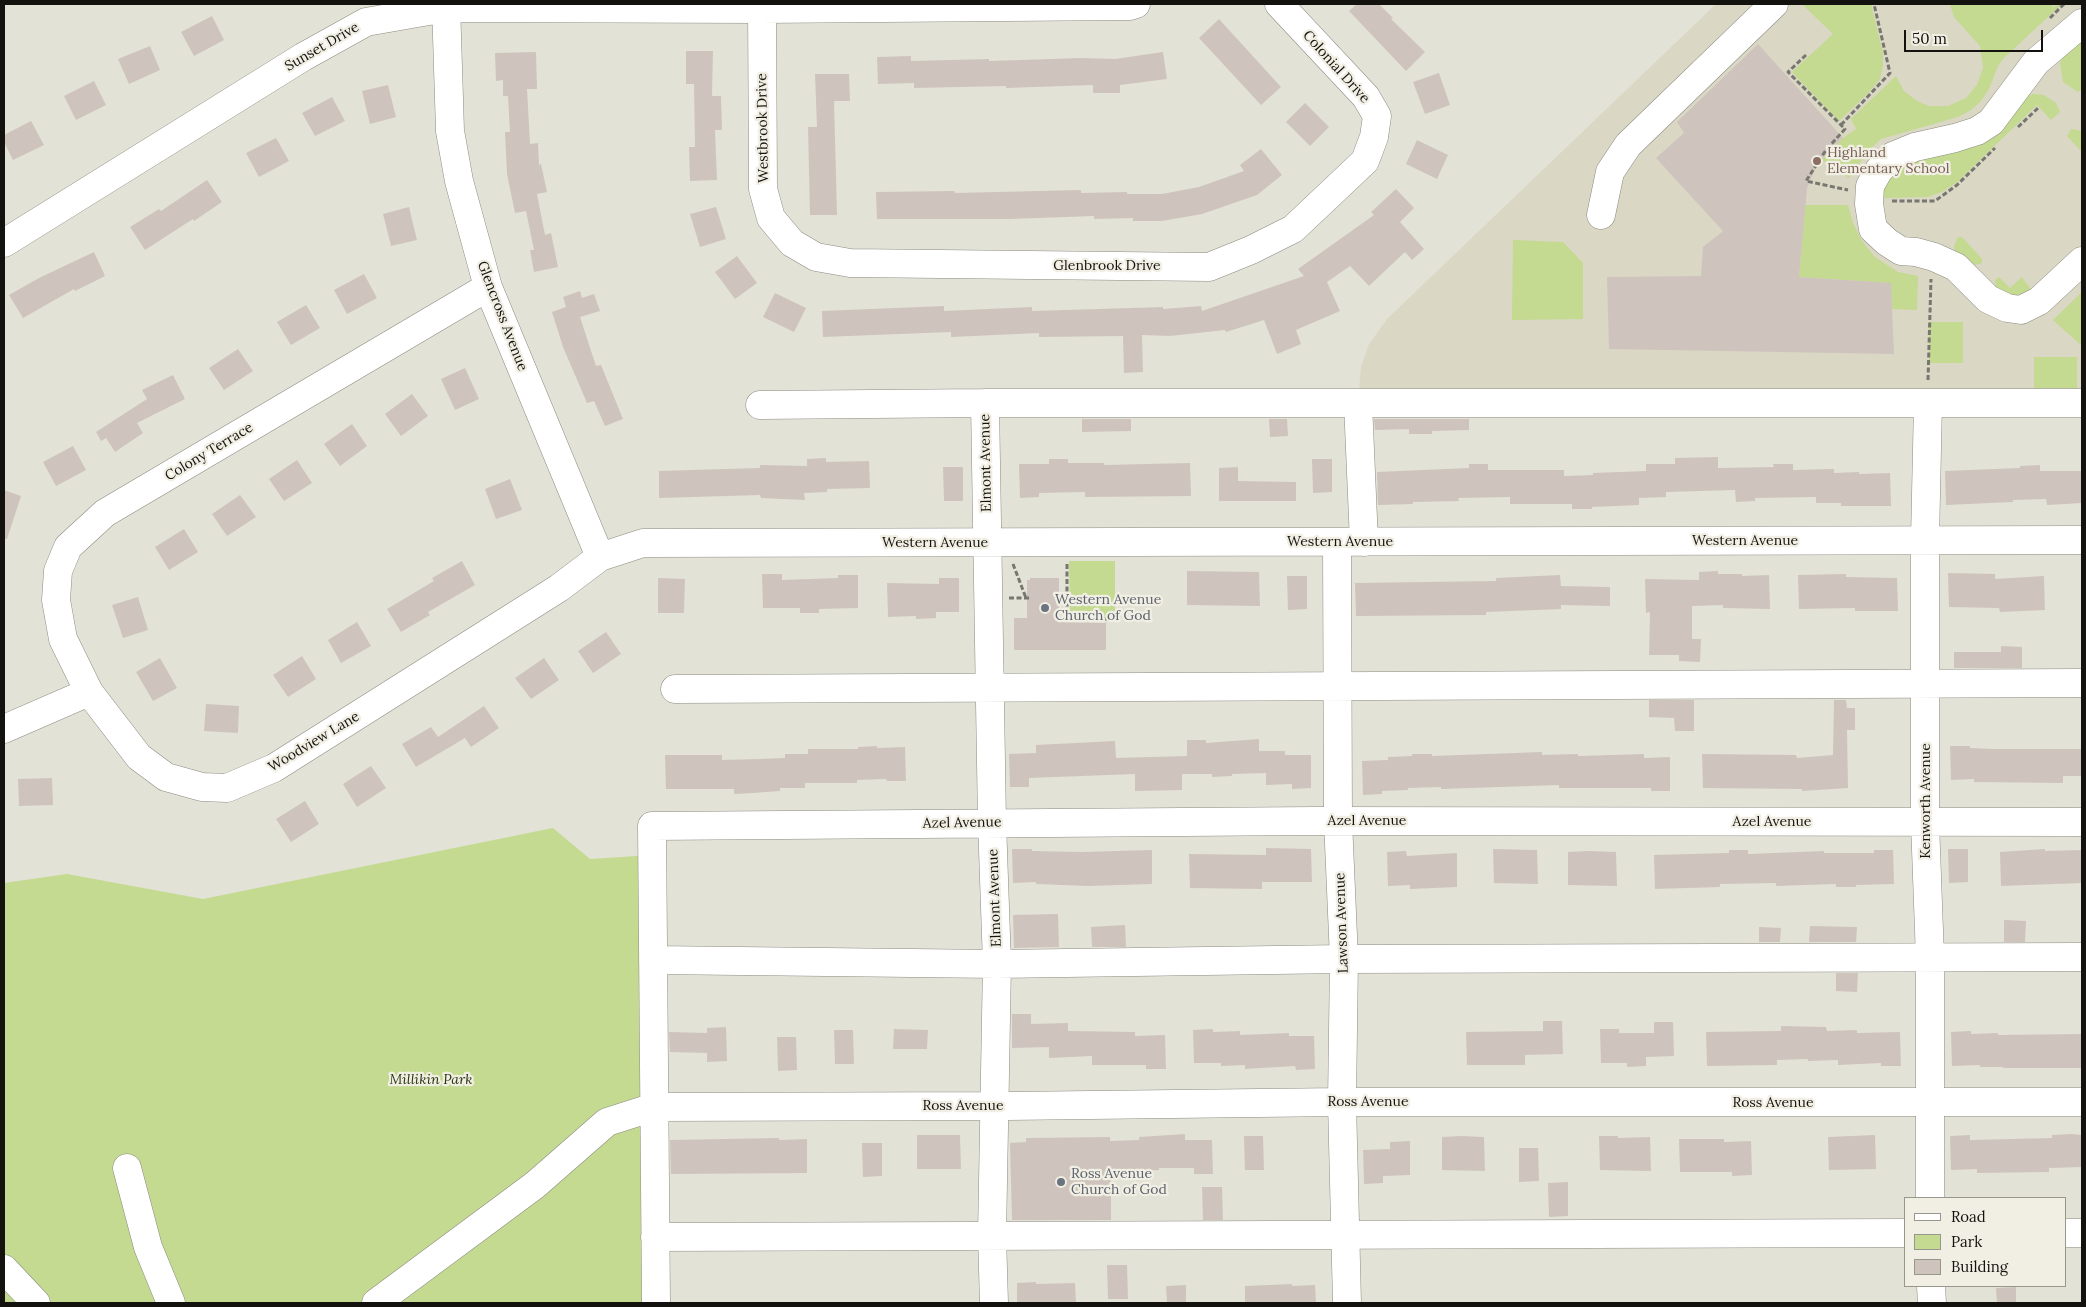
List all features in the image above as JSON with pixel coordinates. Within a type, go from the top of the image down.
[{"type":"street","name":"Sunset Drive","points":[[4,243],[303,57],[366,22],[446,6],[1120,6],[1136,4]]},
{"type":"street","name":"Colonial Drive","points":[[1279,4],[1366,97],[1377,116],[1374,137]]},
{"type":"street","points":[[1601,215],[1610,172],[1628,145],[1774,4]]},
{"type":"street","name":"Glencross Avenue","points":[[446,6],[450,131],[459,181],[488,287],[600,558]]},
{"type":"street","name":"Westbrook Drive","points":[[762,6],[763,189],[771,218],[792,243]]},
{"type":"street","points":[[2082,23],[2036,62],[1991,122],[1978,131],[1915,146],[1893,156],[1879,170],[1870,186],[1869,201],[1873,229],[1887,242],[1901,251],[1916,252],[1934,257],[1956,267],[1988,299],[2006,308],[2021,310],[2039,301],[2082,261]]},
{"type":"street","name":"Glenbrook Drive","points":[[792,243],[816,257],[850,264],[1209,267],[1293,230],[1365,161],[1374,137]]},
{"type":"street","name":"Colony Terrace","points":[[89,692],[64,638],[56,600],[58,571],[68,547],[105,513],[488,287]]},
{"type":"street","points":[[760,405],[985,403],[2082,403]]},
{"type":"street","name":"Elmont Avenue","points":[[985,403],[992,822],[997,964],[996,1106],[992,1236],[994,1303]]},
{"type":"street","name":"Lawson Avenue","points":[[1347,1303],[1342,1102],[1344,959],[1338,821],[1338,685],[1350,542],[1358,403]]},
{"type":"street","name":"Kenworth Avenue","points":[[1928,403],[1925,540],[1927,684],[1925,822],[1930,958],[1930,1197]]},
{"type":"street","name":"Western Avenue","points":[[600,558],[643,543],[2082,540]]},
{"type":"street","name":"Woodview Lane","points":[[89,692],[139,757],[166,776],[202,787],[227,788],[274,768],[559,588],[600,558]]},
{"type":"street","points":[[675,689],[2082,683]]},
{"type":"street","points":[[4,729],[89,692]]},
{"type":"street","name":"Azel Avenue","points":[[653,960],[652,826],[992,822],[1338,821],[2082,822]]},
{"type":"street","points":[[656,1303],[653,960],[997,964],[1344,959],[2082,957]]},
{"type":"street","name":"Ross Avenue","points":[[376,1303],[535,1185],[607,1122],[654,1107],[1342,1102],[2082,1102]]},
{"type":"street","points":[[127,1168],[148,1247],[171,1303]]},
{"type":"street","points":[[655,1237],[1904,1233]]},
{"type":"street","points":[[2066,1233],[2082,1233]]},
{"type":"street","points":[[4,1269],[36,1303]]},
{"type":"street","points":[[1931,1287],[1932,1303]]},
{"type":"path","points":[[1841,125],[1890,73],[1874,4]]},
{"type":"path","points":[[2045,23],[2064,4]]},
{"type":"path","points":[[1806,55],[1788,72],[1846,129],[1826,150],[1806,180],[1853,192],[1852,202],[1935,201],[1957,185],[1997,146]]},
{"type":"path","points":[[2011,133],[2038,108]]},
{"type":"path","points":[[1928,403],[1931,277],[1934,257]]},
{"type":"path","points":[[1014,566],[1026,598]]},
{"type":"path","points":[[1067,566],[1067,619],[1115,619]]},
{"type":"path","points":[[1059,596],[1067,596]]},
{"type":"path","points":[[1002,598],[1031,598]]},
{"type":"shaded area","name":"Highland Elementary School","points":[[1716,4],[2082,4],[2082,403],[1358,403],[1361,367],[1369,344],[1387,319]]},
{"type":"green space","points":[[1802,4],[1871,4],[1883,53],[1880,79],[1839,121],[1792,72],[1833,34]]},
{"type":"green space","points":[[1950,4],[2050,4],[2054,7],[2057,4],[2062,4],[1999,64],[1989,89],[1981,101],[1971,110],[1958,117],[1881,139],[1868,151],[1849,178],[1821,160],[1843,138],[1856,129],[1851,119],[1896,76],[1904,91],[1917,101],[1929,106],[1948,106],[1966,98],[1977,85],[1983,68],[1980,46],[1954,17]]},
{"type":"green space","points":[[2082,37],[2082,89],[2078,92],[2063,82],[2060,63],[2065,52]]},
{"type":"green space","points":[[2033,94],[2044,95],[2056,103],[2060,112],[2051,120],[2037,105],[1956,183],[1942,192],[1928,197],[1883,198],[1884,186],[1890,174],[1900,166],[1936,156],[2022,99]]},
{"type":"green space","points":[[2071,129],[2082,131],[2082,152],[2067,136]]},
{"type":"green space","points":[[1805,205],[1848,205],[1853,223],[1862,241],[1875,257],[1898,272],[1918,276],[1917,310],[1892,309],[1890,283],[1799,277]]},
{"type":"green space","points":[[1958,237],[1962,237],[1982,259],[1982,263],[1975,265],[1955,252],[1954,246]]},
{"type":"green space","points":[[1513,240],[1563,242],[1583,263],[1583,319],[1512,320]]},
{"type":"green space","points":[[1999,277],[2010,288],[2022,277],[2032,291],[2015,298],[1996,288],[1995,280]]},
{"type":"green space","points":[[2082,292],[2082,346],[2053,320]]},
{"type":"green space","points":[[1929,322],[1963,322],[1963,363],[1929,363]]},
{"type":"green space","points":[[2034,357],[2077,357],[2077,388],[2034,388]]},
{"type":"green space","points":[[1069,561],[1115,561],[1115,617],[1070,617]]},
{"type":"green space","name":"Millikin Park","points":[[553,828],[590,859],[653,855],[656,1303],[4,1303],[4,883],[67,874],[203,899]]},
{"type":"building","points":[[1357,4],[1379,4],[1393,18],[1391,19],[1425,52],[1406,71],[1349,11]]},
{"type":"building","points":[[212,16],[224,40],[194,56],[181,32]]},
{"type":"building","points":[[1219,19],[1281,87],[1261,105],[1199,38]]},
{"type":"building","points":[[1758,44],[1843,138],[1818,162],[1807,188],[1799,277],[1891,283],[1894,354],[1609,349],[1607,277],[1701,276],[1703,247],[1723,231],[1656,158],[1684,133],[1677,122]]},
{"type":"building","points":[[150,46],[160,70],[129,84],[118,59]]},
{"type":"building","points":[[686,51],[713,51],[712,96],[721,96],[722,130],[715,130],[717,180],[690,181],[689,147],[695,147],[694,84],[686,84]]},
{"type":"building","points":[[536,52],[537,89],[527,89],[530,144],[538,143],[539,165],[541,164],[547,192],[537,194],[545,235],[551,233],[558,267],[534,272],[530,250],[534,250],[526,211],[515,213],[507,174],[505,132],[510,132],[508,96],[503,96],[503,80],[496,81],[495,53]]},
{"type":"building","points":[[1163,52],[1167,79],[1120,85],[1120,93],[1093,93],[1093,85],[1006,88],[1006,86],[914,88],[914,83],[878,84],[877,57],[911,56],[911,61],[1115,59]]},
{"type":"building","points":[[1439,73],[1450,105],[1425,114],[1413,82]]},
{"type":"building","points":[[815,74],[849,74],[850,101],[834,101],[837,215],[810,215],[808,127],[817,127]]},
{"type":"building","points":[[94,81],[106,105],[76,120],[64,96]]},
{"type":"building","points":[[388,85],[396,117],[370,124],[362,91]]},
{"type":"building","points":[[332,97],[345,121],[315,136],[302,113]]},
{"type":"building","points":[[1305,103],[1329,127],[1310,146],[1286,122]]},
{"type":"building","points":[[31,121],[44,145],[13,160],[4,142],[4,135]]},
{"type":"building","points":[[276,138],[289,161],[259,177],[246,153]]},
{"type":"building","points":[[1417,140],[1448,155],[1437,179],[1406,164]]},
{"type":"building","points":[[1261,149],[1282,175],[1257,195],[1202,214],[1162,221],[1133,221],[1133,218],[1094,219],[1094,216],[1009,219],[877,219],[876,192],[954,191],[955,193],[1081,190],[1081,193],[1127,192],[1127,194],[1162,194],[1199,187],[1244,171],[1240,165]]},
{"type":"building","points":[[207,180],[222,202],[145,250],[130,227],[159,209],[161,211]]},
{"type":"building","points":[[1396,189],[1414,208],[1400,222],[1424,249],[1412,260],[1405,252],[1369,286],[1350,266],[1327,282],[1340,311],[1296,330],[1301,344],[1277,354],[1264,320],[1226,332],[1225,330],[1170,336],[1142,335],[1143,372],[1124,373],[1123,336],[1039,337],[1039,333],[951,337],[951,332],[823,337],[822,311],[944,306],[944,311],[1032,307],[1032,311],[1163,307],[1163,309],[1201,306],[1202,311],[1304,276],[1298,269],[1374,215],[1371,212]]},
{"type":"building","points":[[409,207],[417,240],[391,246],[383,214]]},
{"type":"building","points":[[716,207],[726,239],[700,247],[690,214]]},
{"type":"building","points":[[94,252],[105,276],[75,291],[74,289],[23,318],[9,295],[39,278]]},
{"type":"building","points":[[737,256],[757,283],[735,299],[715,272]]},
{"type":"building","points":[[364,274],[377,298],[347,314],[334,290]]},
{"type":"building","points":[[580,291],[582,298],[594,294],[600,311],[580,317],[596,366],[601,365],[623,419],[605,426],[594,401],[587,403],[563,347],[552,312],[566,307],[563,297]]},
{"type":"building","points":[[775,293],[806,308],[794,332],[763,317]]},
{"type":"building","points":[[306,305],[320,328],[291,345],[277,322]]},
{"type":"building","points":[[238,349],[253,371],[224,390],[209,368]]},
{"type":"building","points":[[465,368],[479,399],[455,410],[441,379]]},
{"type":"building","points":[[173,375],[185,399],[137,423],[143,433],[115,452],[106,438],[101,441],[96,432],[147,399],[142,390]]},
{"type":"building","points":[[412,394],[428,416],[401,436],[385,414]]},
{"type":"building","points":[[1082,419],[1131,419],[1131,431],[1082,432]]},
{"type":"building","points":[[1269,419],[1287,419],[1288,436],[1270,437]]},
{"type":"building","points":[[1374,419],[1469,419],[1469,430],[1432,431],[1432,434],[1409,434],[1409,429],[1375,430]]},
{"type":"building","points":[[352,424],[367,446],[340,466],[324,444]]},
{"type":"building","points":[[73,446],[86,470],[56,486],[43,462]]},
{"type":"building","points":[[1718,457],[1718,468],[1774,467],[1773,464],[1793,464],[1793,470],[1834,469],[1834,473],[1890,473],[1891,506],[1841,506],[1841,503],[1816,503],[1816,497],[1755,498],[1755,501],[1736,502],[1735,490],[1666,492],[1666,497],[1639,498],[1639,505],[1592,507],[1592,509],[1572,509],[1572,504],[1510,504],[1510,497],[1458,498],[1459,501],[1378,505],[1377,472],[1469,468],[1469,464],[1488,464],[1488,470],[1564,470],[1564,476],[1593,475],[1593,473],[1646,471],[1646,464],[1675,464],[1675,458]]},
{"type":"building","points":[[826,458],[826,462],[869,461],[870,488],[827,489],[827,492],[804,493],[805,500],[761,498],[760,495],[659,498],[659,471],[760,468],[760,465],[807,466],[807,459]]},
{"type":"building","points":[[1049,459],[1068,459],[1068,463],[1104,463],[1104,465],[1190,463],[1191,496],[1085,497],[1085,492],[1039,493],[1039,497],[1020,498],[1019,464],[1049,464]]},
{"type":"building","points":[[1312,459],[1332,459],[1332,492],[1313,493]]},
{"type":"building","points":[[297,460],[312,483],[284,501],[269,479]]},
{"type":"building","points":[[2040,465],[2040,471],[2082,471],[2082,503],[2047,505],[2046,499],[1946,505],[1945,471],[2020,468],[2020,466]]},
{"type":"building","points":[[943,467],[963,467],[963,501],[944,501]]},
{"type":"building","points":[[1238,467],[1238,481],[1296,482],[1296,501],[1219,501],[1219,468]]},
{"type":"building","points":[[510,479],[522,510],[496,519],[485,489]]},
{"type":"building","points":[[4,490],[21,496],[7,539],[4,539]]},
{"type":"building","points":[[240,495],[256,517],[227,536],[212,514]]},
{"type":"building","points":[[184,529],[198,552],[169,570],[155,547]]},
{"type":"building","points":[[462,561],[475,585],[428,612],[430,615],[401,632],[387,609],[434,581],[432,578]]},
{"type":"building","points":[[1187,571],[1259,572],[1260,606],[1187,605]]},
{"type":"building","points":[[1718,571],[1718,574],[1742,574],[1742,576],[1769,575],[1770,609],[1723,608],[1723,605],[1692,606],[1692,639],[1701,639],[1700,662],[1679,661],[1679,655],[1649,655],[1650,612],[1646,613],[1645,579],[1699,580],[1699,572]]},
{"type":"building","points":[[1948,573],[1995,574],[1995,579],[2044,576],[2045,610],[2000,612],[1999,608],[1949,607]]},
{"type":"building","points":[[762,574],[782,574],[782,580],[838,578],[838,575],[858,575],[858,608],[819,609],[819,613],[800,613],[800,608],[763,608]]},
{"type":"building","points":[[1846,574],[1846,577],[1897,578],[1898,611],[1855,611],[1855,608],[1799,609],[1798,575]]},
{"type":"building","points":[[1560,575],[1561,586],[1610,587],[1610,606],[1561,605],[1561,609],[1486,612],[1486,615],[1356,616],[1355,583],[1496,581],[1496,578]]},
{"type":"building","points":[[1287,576],[1307,576],[1307,609],[1288,610]]},
{"type":"building","points":[[658,578],[685,579],[684,613],[658,613]]},
{"type":"building","points":[[939,578],[959,578],[959,612],[936,612],[936,618],[916,619],[916,616],[888,617],[887,583],[939,584]]},
{"type":"building","name":"Western Avenue Church of God","points":[[1030,578],[1059,578],[1059,622],[1106,623],[1106,650],[1014,650],[1014,618],[1027,618],[1027,580],[1030,580]]},
{"type":"building","points":[[138,597],[148,630],[123,638],[112,605]]},
{"type":"building","points":[[357,622],[371,646],[341,663],[328,640]]},
{"type":"building","points":[[606,632],[621,654],[593,673],[578,651]]},
{"type":"building","points":[[2001,646],[2022,647],[2022,668],[1954,668],[1954,652],[2001,652]]},
{"type":"building","points":[[302,656],[316,679],[288,697],[273,675]]},
{"type":"building","points":[[160,658],[177,688],[153,701],[136,672]]},
{"type":"building","points":[[544,658],[559,680],[531,699],[515,678]]},
{"type":"building","points":[[1649,700],[1694,700],[1694,731],[1675,731],[1674,718],[1649,717]]},
{"type":"building","points":[[1834,700],[1846,700],[1847,708],[1855,708],[1855,730],[1847,730],[1848,788],[1802,791],[1802,789],[1703,788],[1702,754],[1796,755],[1797,758],[1833,755]]},
{"type":"building","points":[[206,704],[239,706],[238,733],[204,731]]},
{"type":"building","points":[[484,706],[499,728],[471,747],[465,738],[416,767],[402,744],[431,727],[438,737]]},
{"type":"building","points":[[1259,739],[1259,751],[1285,751],[1285,755],[1311,755],[1311,788],[1292,789],[1292,784],[1266,785],[1266,773],[1232,774],[1232,776],[1212,777],[1212,774],[1182,774],[1182,790],[1135,791],[1135,774],[1029,778],[1029,787],[1010,787],[1009,754],[1036,753],[1036,745],[1115,741],[1116,758],[1187,756],[1187,740],[1206,740],[1206,743]]},
{"type":"building","points":[[877,746],[877,748],[905,747],[906,781],[887,781],[886,779],[857,780],[857,783],[805,783],[805,788],[780,788],[780,791],[734,794],[734,789],[666,789],[665,755],[722,755],[722,760],[785,758],[785,754],[808,754],[808,749],[858,749],[858,747]]},
{"type":"building","points":[[1950,746],[1993,749],[2082,749],[2082,776],[2063,776],[2063,783],[1974,782],[1974,779],[1951,780]]},
{"type":"building","points":[[1542,752],[1542,755],[1644,754],[1644,758],[1670,757],[1670,791],[1651,791],[1651,788],[1559,788],[1559,785],[1441,789],[1441,787],[1408,788],[1408,790],[1382,791],[1382,794],[1363,795],[1362,761],[1388,760],[1388,757],[1412,756],[1412,754],[1432,754],[1432,756]]},
{"type":"building","points":[[371,766],[386,788],[357,807],[343,784]]},
{"type":"building","points":[[52,778],[53,805],[19,806],[18,779]]},
{"type":"building","points":[[305,801],[319,824],[291,842],[276,819]]},
{"type":"building","points":[[1266,848],[1311,849],[1312,882],[1262,882],[1262,889],[1190,888],[1189,854],[1266,855]]},
{"type":"building","points":[[1012,849],[1082,852],[1152,850],[1152,884],[1088,886],[1036,884],[1036,882],[1013,883]]},
{"type":"building","points":[[1493,849],[1537,850],[1538,884],[1494,883]]},
{"type":"building","points":[[1948,849],[1968,849],[1968,882],[1949,883]]},
{"type":"building","points":[[2045,849],[2045,851],[2082,850],[2082,883],[2001,886],[2000,852]]},
{"type":"building","points":[[1729,850],[1748,850],[1748,854],[1824,851],[1824,853],[1874,853],[1874,850],[1893,850],[1894,884],[1836,887],[1836,884],[1776,886],[1776,883],[1720,884],[1720,887],[1655,889],[1654,855],[1729,853]]},
{"type":"building","points":[[1406,851],[1407,856],[1457,853],[1457,887],[1410,889],[1410,885],[1388,886],[1387,852]]},
{"type":"building","points":[[1568,852],[1616,852],[1617,886],[1568,885]]},
{"type":"building","points":[[1058,914],[1059,947],[1014,948],[1013,915]]},
{"type":"building","points":[[2004,920],[2026,921],[2025,942],[2004,942]]},
{"type":"building","points":[[1125,925],[1126,947],[1092,947],[1091,927]]},
{"type":"building","points":[[1810,926],[1857,927],[1856,942],[1809,942]]},
{"type":"building","points":[[1759,927],[1781,928],[1780,942],[1759,942]]},
{"type":"building","points":[[1836,973],[1858,973],[1857,992],[1836,991]]},
{"type":"building","points":[[1012,1014],[1031,1014],[1031,1024],[1068,1023],[1068,1031],[1135,1032],[1135,1036],[1165,1035],[1166,1069],[1146,1069],[1146,1065],[1092,1065],[1092,1056],[1049,1058],[1049,1047],[1012,1048]]},
{"type":"building","points":[[1543,1021],[1562,1021],[1563,1054],[1525,1055],[1525,1065],[1467,1065],[1466,1032],[1543,1031]]},
{"type":"building","points":[[1654,1022],[1673,1022],[1674,1056],[1646,1057],[1646,1066],[1627,1067],[1627,1063],[1601,1063],[1600,1029],[1619,1029],[1619,1033],[1654,1033]]},
{"type":"building","points":[[1781,1026],[1826,1027],[1827,1031],[1857,1030],[1857,1033],[1900,1032],[1901,1066],[1881,1066],[1881,1063],[1838,1065],[1838,1060],[1808,1061],[1808,1059],[1777,1060],[1777,1065],[1707,1066],[1706,1032],[1781,1031]]},
{"type":"building","points":[[726,1027],[727,1061],[707,1062],[707,1053],[670,1052],[669,1032],[707,1033],[707,1028]]},
{"type":"building","points":[[894,1029],[928,1030],[927,1049],[893,1049]]},
{"type":"building","points":[[1213,1029],[1213,1032],[1240,1031],[1240,1035],[1289,1033],[1289,1036],[1314,1036],[1315,1069],[1296,1070],[1295,1066],[1245,1069],[1245,1065],[1221,1066],[1221,1063],[1194,1063],[1193,1030]]},
{"type":"building","points":[[834,1030],[853,1030],[854,1064],[835,1064]]},
{"type":"building","points":[[1971,1031],[1971,1034],[1998,1033],[1998,1035],[2082,1034],[2082,1068],[1952,1066],[1951,1032]]},
{"type":"building","points":[[777,1037],[796,1037],[797,1070],[778,1071]]},
{"type":"building","name":"Ross Avenue Church of God","points":[[1185,1134],[1185,1140],[1212,1140],[1213,1174],[1194,1174],[1194,1168],[1159,1168],[1159,1170],[1137,1171],[1137,1174],[1111,1175],[1111,1220],[1012,1220],[1010,1143],[1026,1142],[1026,1138],[1110,1137],[1110,1141],[1139,1140],[1139,1137]]},
{"type":"building","points":[[917,1135],[960,1135],[961,1169],[917,1169]]},
{"type":"building","points":[[1875,1135],[1876,1169],[1829,1170],[1828,1137]]},
{"type":"building","points":[[1970,1135],[1970,1140],[2052,1138],[2052,1135],[2082,1135],[2082,1167],[2049,1168],[2049,1172],[1977,1173],[1977,1169],[1951,1170],[1950,1136]]},
{"type":"building","points":[[1244,1136],[1263,1136],[1264,1170],[1245,1170]]},
{"type":"building","points":[[1599,1136],[1618,1136],[1618,1138],[1650,1137],[1651,1171],[1600,1170]]},
{"type":"building","points":[[1442,1137],[1484,1137],[1485,1171],[1442,1170]]},
{"type":"building","points":[[779,1138],[779,1140],[807,1139],[807,1173],[671,1174],[670,1140]]},
{"type":"building","points":[[1679,1139],[1724,1139],[1724,1142],[1751,1141],[1752,1175],[1732,1176],[1732,1172],[1680,1172]]},
{"type":"building","points":[[1410,1141],[1410,1175],[1383,1176],[1383,1183],[1364,1184],[1363,1150],[1390,1149],[1390,1142]]},
{"type":"building","points":[[862,1143],[882,1143],[882,1176],[863,1177]]},
{"type":"building","points":[[1519,1148],[1538,1148],[1539,1181],[1519,1182]]},
{"type":"building","points":[[1568,1182],[1568,1216],[1549,1217],[1548,1183]]},
{"type":"building","points":[[1202,1187],[1222,1187],[1223,1220],[1203,1220]]},
{"type":"building","points":[[1107,1265],[1127,1265],[1128,1299],[1108,1299]]},
{"type":"building","points":[[1036,1282],[1036,1284],[1075,1283],[1076,1303],[1017,1303],[1017,1283]]},
{"type":"building","points":[[1292,1284],[1292,1286],[1315,1285],[1316,1303],[1245,1303],[1245,1286]]},
{"type":"building","points":[[1186,1285],[1186,1303],[1167,1303],[1166,1286]]},
{"type":"building","points":[[2016,1287],[2016,1303],[1997,1303],[1996,1288]]},
{"type":"place","name":"Highland Elementary School","points":[[1817,161]]},
{"type":"place","name":"Western Avenue Church of God","points":[[1045,608]]},
{"type":"place","name":"Ross Avenue Church of God","points":[[1061,1182]]}]
